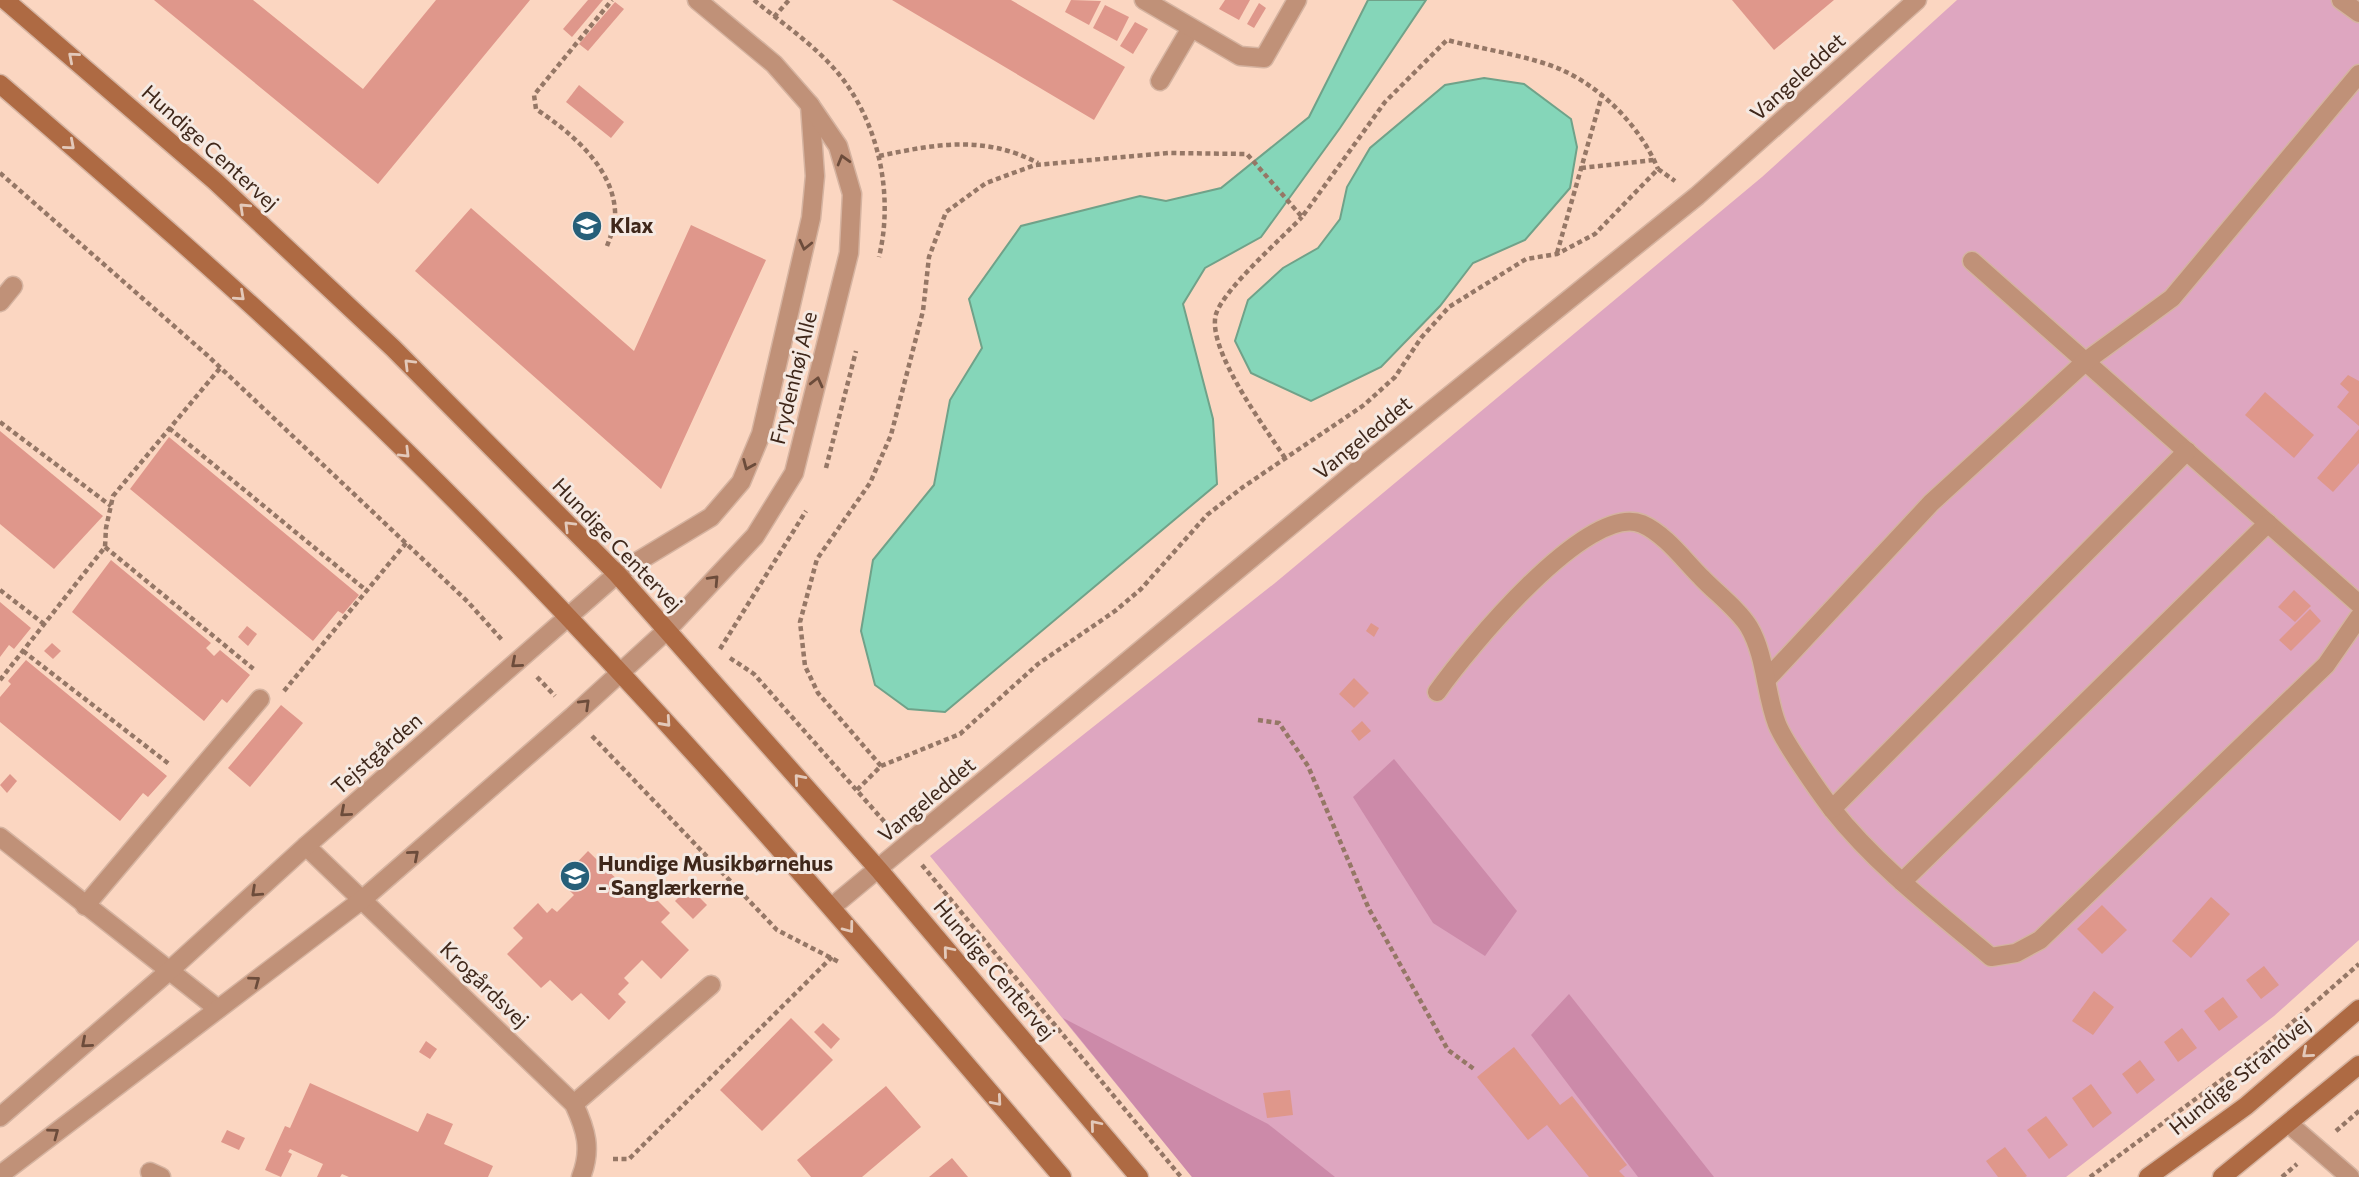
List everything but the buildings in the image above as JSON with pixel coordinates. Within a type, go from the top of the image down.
[{"type":"street","name":"Hundige Centervej","points":[[5,0],[215,181],[394,348],[617,575],[879,870],[1139,1177]]},
{"type":"street","name":"Frydenhøj Alle","points":[[667,630],[755,536],[794,473],[849,253],[852,194],[838,146],[810,105],[774,64],[696,0]]},
{"type":"street","points":[[1144,0],[1240,56],[1264,58],[1297,0]]},
{"type":"street","name":"Vangeleddet","points":[[834,906],[1349,477],[1697,196],[1917,0]]},
{"type":"street","points":[[2341,0],[2359,13]]},
{"type":"street","points":[[1160,81],[1191,28]]},
{"type":"street","points":[[1767,679],[1931,503],[2086,361],[2172,298],[2359,74]]},
{"type":"street","points":[[0,84],[139,204],[349,396],[620,671],[834,906],[855,936],[1062,1177]]},
{"type":"street","name":"Frydenhøj Alle","points":[[617,575],[711,517],[741,482],[761,434],[811,218],[815,176],[810,105]]},
{"type":"street","points":[[1972,261],[2359,604]]},
{"type":"street","points":[[0,302],[13,286]]},
{"type":"street","points":[[1832,808],[2187,451]]},
{"type":"street","points":[[1437,692],[1469,647],[1513,601],[1587,535],[1616,522],[1641,523],[1674,549],[1749,627],[1767,679],[1777,724],[1832,808],[1902,883],[1991,957],[2016,953],[2040,940],[2326,665],[2359,617]]},
{"type":"street","points":[[1902,883],[2268,523]]},
{"type":"street","name":"Tejstgården","points":[[0,1117],[617,575]]},
{"type":"street","points":[[0,1175],[363,900],[667,630]]},
{"type":"street","points":[[85,906],[260,699]]},
{"type":"street","points":[[0,837],[218,1009]]},
{"type":"street","name":"Krogårdsvej","points":[[306,846],[574,1104],[587,1130],[587,1160],[581,1177]]},
{"type":"street","points":[[574,1104],[711,985]]},
{"type":"street","name":"Hundige Strandvej","points":[[2148,1177],[2246,1106],[2359,1009]]},
{"type":"street","points":[[2222,1177],[2359,1065]]},
{"type":"street","points":[[2289,1124],[2350,1177]]},
{"type":"path","points":[[607,246],[615,220],[611,184],[595,160],[536,108],[534,95],[612,0]]},
{"type":"path","points":[[774,17],[789,0]]},
{"type":"path","points":[[1285,458],[1240,389],[1219,346],[1215,316],[1227,295],[1301,217],[1385,102],[1447,40],[1562,70],[1601,95],[1646,141],[1658,169],[1697,196]]},
{"type":"path","points":[[1556,254],[1601,95]]},
{"type":"path","points":[[879,156],[954,143],[1020,154],[1039,164]]},
{"type":"path","points":[[881,766],[818,692],[805,666],[800,622],[817,559],[870,483],[891,435],[923,312],[929,257],[946,212],[986,183],[1039,164],[1168,153],[1247,154],[1301,217]]},
{"type":"path","points":[[1581,168],[1654,160]]},
{"type":"path","points":[[857,790],[881,766],[960,734],[1038,664],[1141,589],[1207,515],[1364,405],[1395,377],[1421,338],[1449,307],[1526,259],[1556,254],[1595,234],[1658,169]]},
{"type":"path","points":[[0,680],[105,547],[113,496],[221,367]]},
{"type":"path","points":[[0,422],[111,506]]},
{"type":"path","points":[[169,428],[367,591]]},
{"type":"path","points":[[277,689],[282,693],[406,543]]},
{"type":"path","points":[[105,547],[261,676]]},
{"type":"path","points":[[0,590],[44,624]]},
{"type":"path","points":[[667,630],[719,650],[754,674],[906,847],[1181,1177]]},
{"type":"path","points":[[23,652],[191,780]]},
{"type":"path","points":[[1258,720],[1279,723],[1308,766],[1369,909],[1448,1050],[1474,1069]]},
{"type":"path","points":[[587,1160],[629,1159],[855,936]]},
{"type":"path","points":[[2090,1177],[2255,1055],[2359,964]]},
{"type":"shaded area","points":[[1368,0],[1426,0],[1340,128],[1261,237],[1205,268],[1183,304],[1213,419],[1217,484],[945,712],[908,709],[875,685],[861,631],[873,560],[934,485],[950,400],[982,348],[969,299],[1021,226],[1140,196],[1166,201],[1221,188],[1309,117]]},
{"type":"shaded area","points":[[1957,0],[2359,0],[2359,940],[2274,1016],[2066,1177],[1192,1177],[930,856],[1275,583],[1762,177]]},
{"type":"shaded area","points":[[1484,78],[1524,84],[1571,119],[1577,147],[1570,188],[1525,240],[1473,263],[1440,306],[1381,367],[1311,401],[1251,373],[1235,341],[1248,300],[1283,268],[1318,248],[1340,219],[1347,187],[1370,148],[1445,85]]},
{"type":"shaded area","points":[[1394,759],[1517,911],[1485,956],[1433,923],[1353,797]]},
{"type":"shaded area","points":[[1569,994],[1714,1177],[1638,1177],[1531,1035]]},
{"type":"shaded area","points":[[1063,1018],[1268,1124],[1335,1177],[1192,1177]]},
{"type":"place","name":"Klax","points":[[587,226]]},
{"type":"place","name":"Hundige Musikbørnehus - Sanglærkerne","points":[[575,876]]}]
